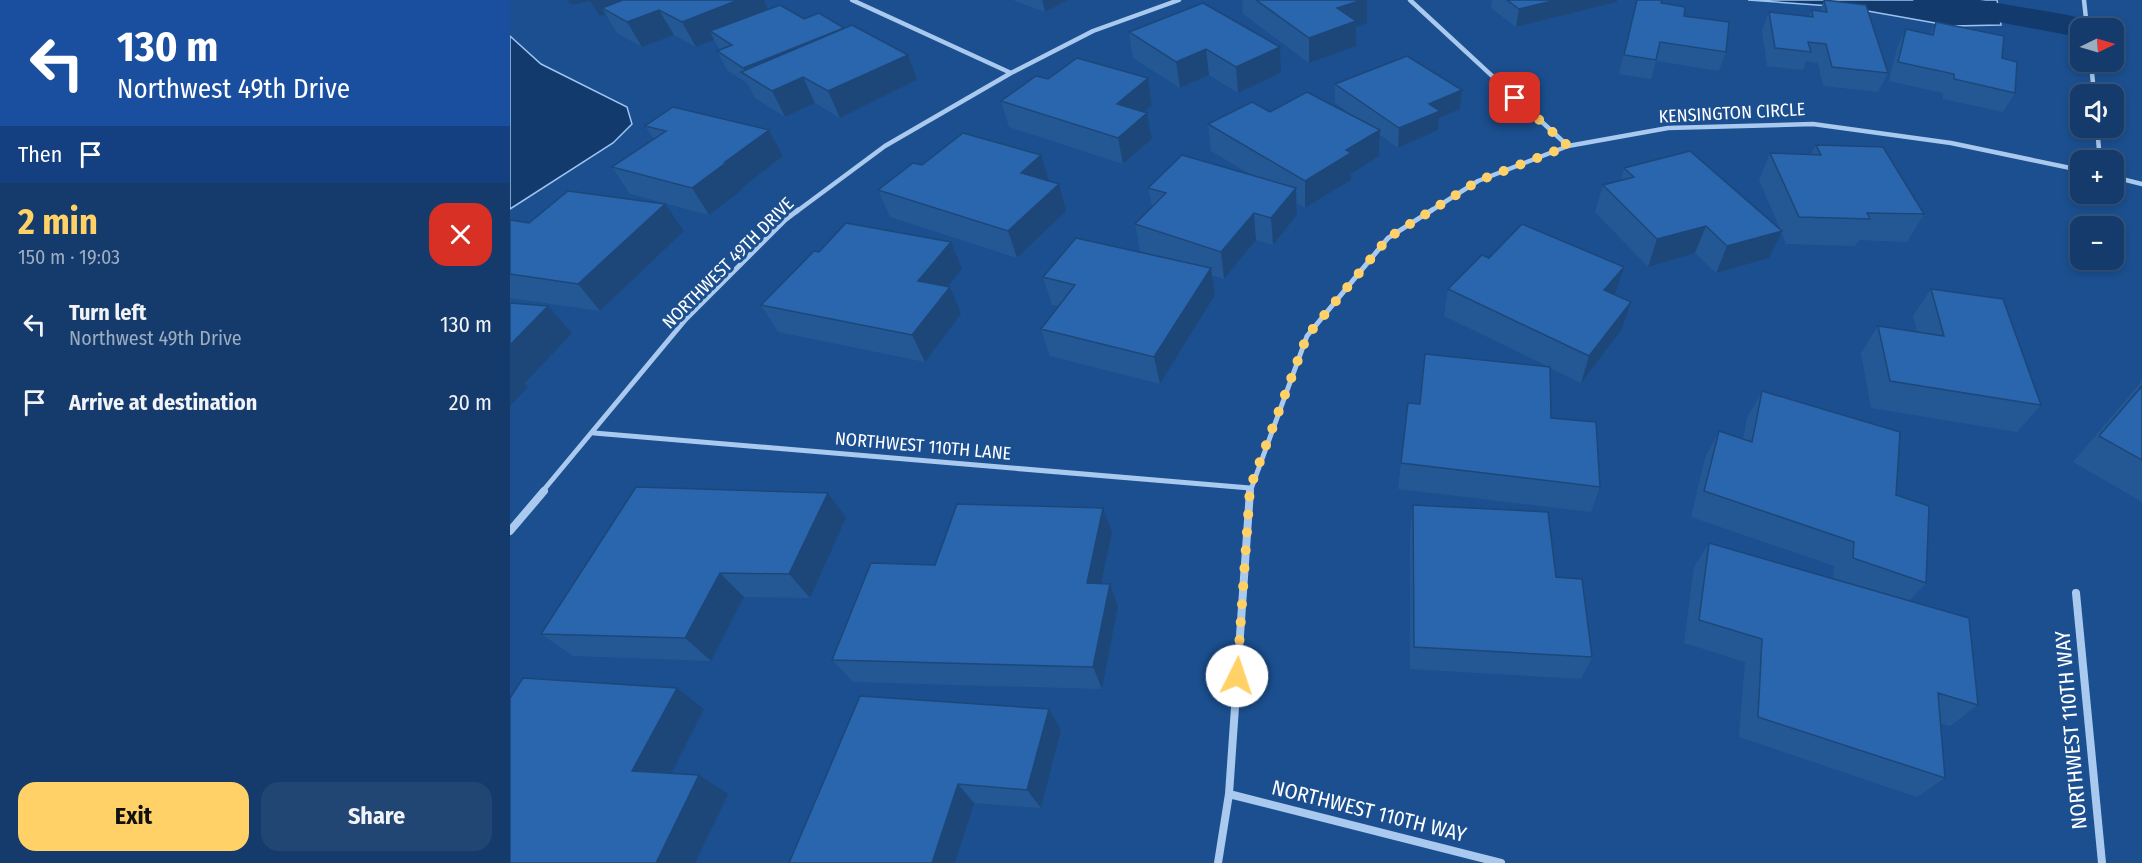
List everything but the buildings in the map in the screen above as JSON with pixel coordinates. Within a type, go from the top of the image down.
[{"type":"street","points":[[852,0],[1011,73]]},
{"type":"street","name":"NORTHWEST 49TH DRIVE","points":[[510,531],[594,433],[686,319],[784,220],[885,146],[1011,73],[1093,31],[1179,0]]},
{"type":"street","points":[[1410,0],[1568,146]]},
{"type":"street","points":[[2084,0],[2086,18]]},
{"type":"street","name":"KENSINGTON CIRCLE","points":[[1218,863],[1228,794],[1250,488],[1307,336],[1388,238],[1478,181],[1568,146],[1668,128],[1813,124],[1951,142],[2070,168]]},
{"type":"street","points":[[2124,180],[2142,184]]},
{"type":"street","name":"NORTHWEST 110TH LANE","points":[[594,433],[1250,488]]},
{"type":"street","name":"NORTHWEST 110TH WAY","points":[[2076,593],[2102,863]]},
{"type":"street","name":"NORTHWEST 110TH WAY","points":[[1228,794],[1502,863]]},
{"type":"water","points":[[1748,0],[1997,0],[2001,25],[1952,26],[1845,7]]},
{"type":"water","points":[[510,36],[541,64],[627,107],[632,124],[613,143],[510,209]]},
{"type":"waterway","points":[[1928,0],[2068,25]]},
{"type":"route","points":[[1237,676],[1250,488],[1307,336],[1388,238],[1478,181],[1568,146],[1515,98]]}]
